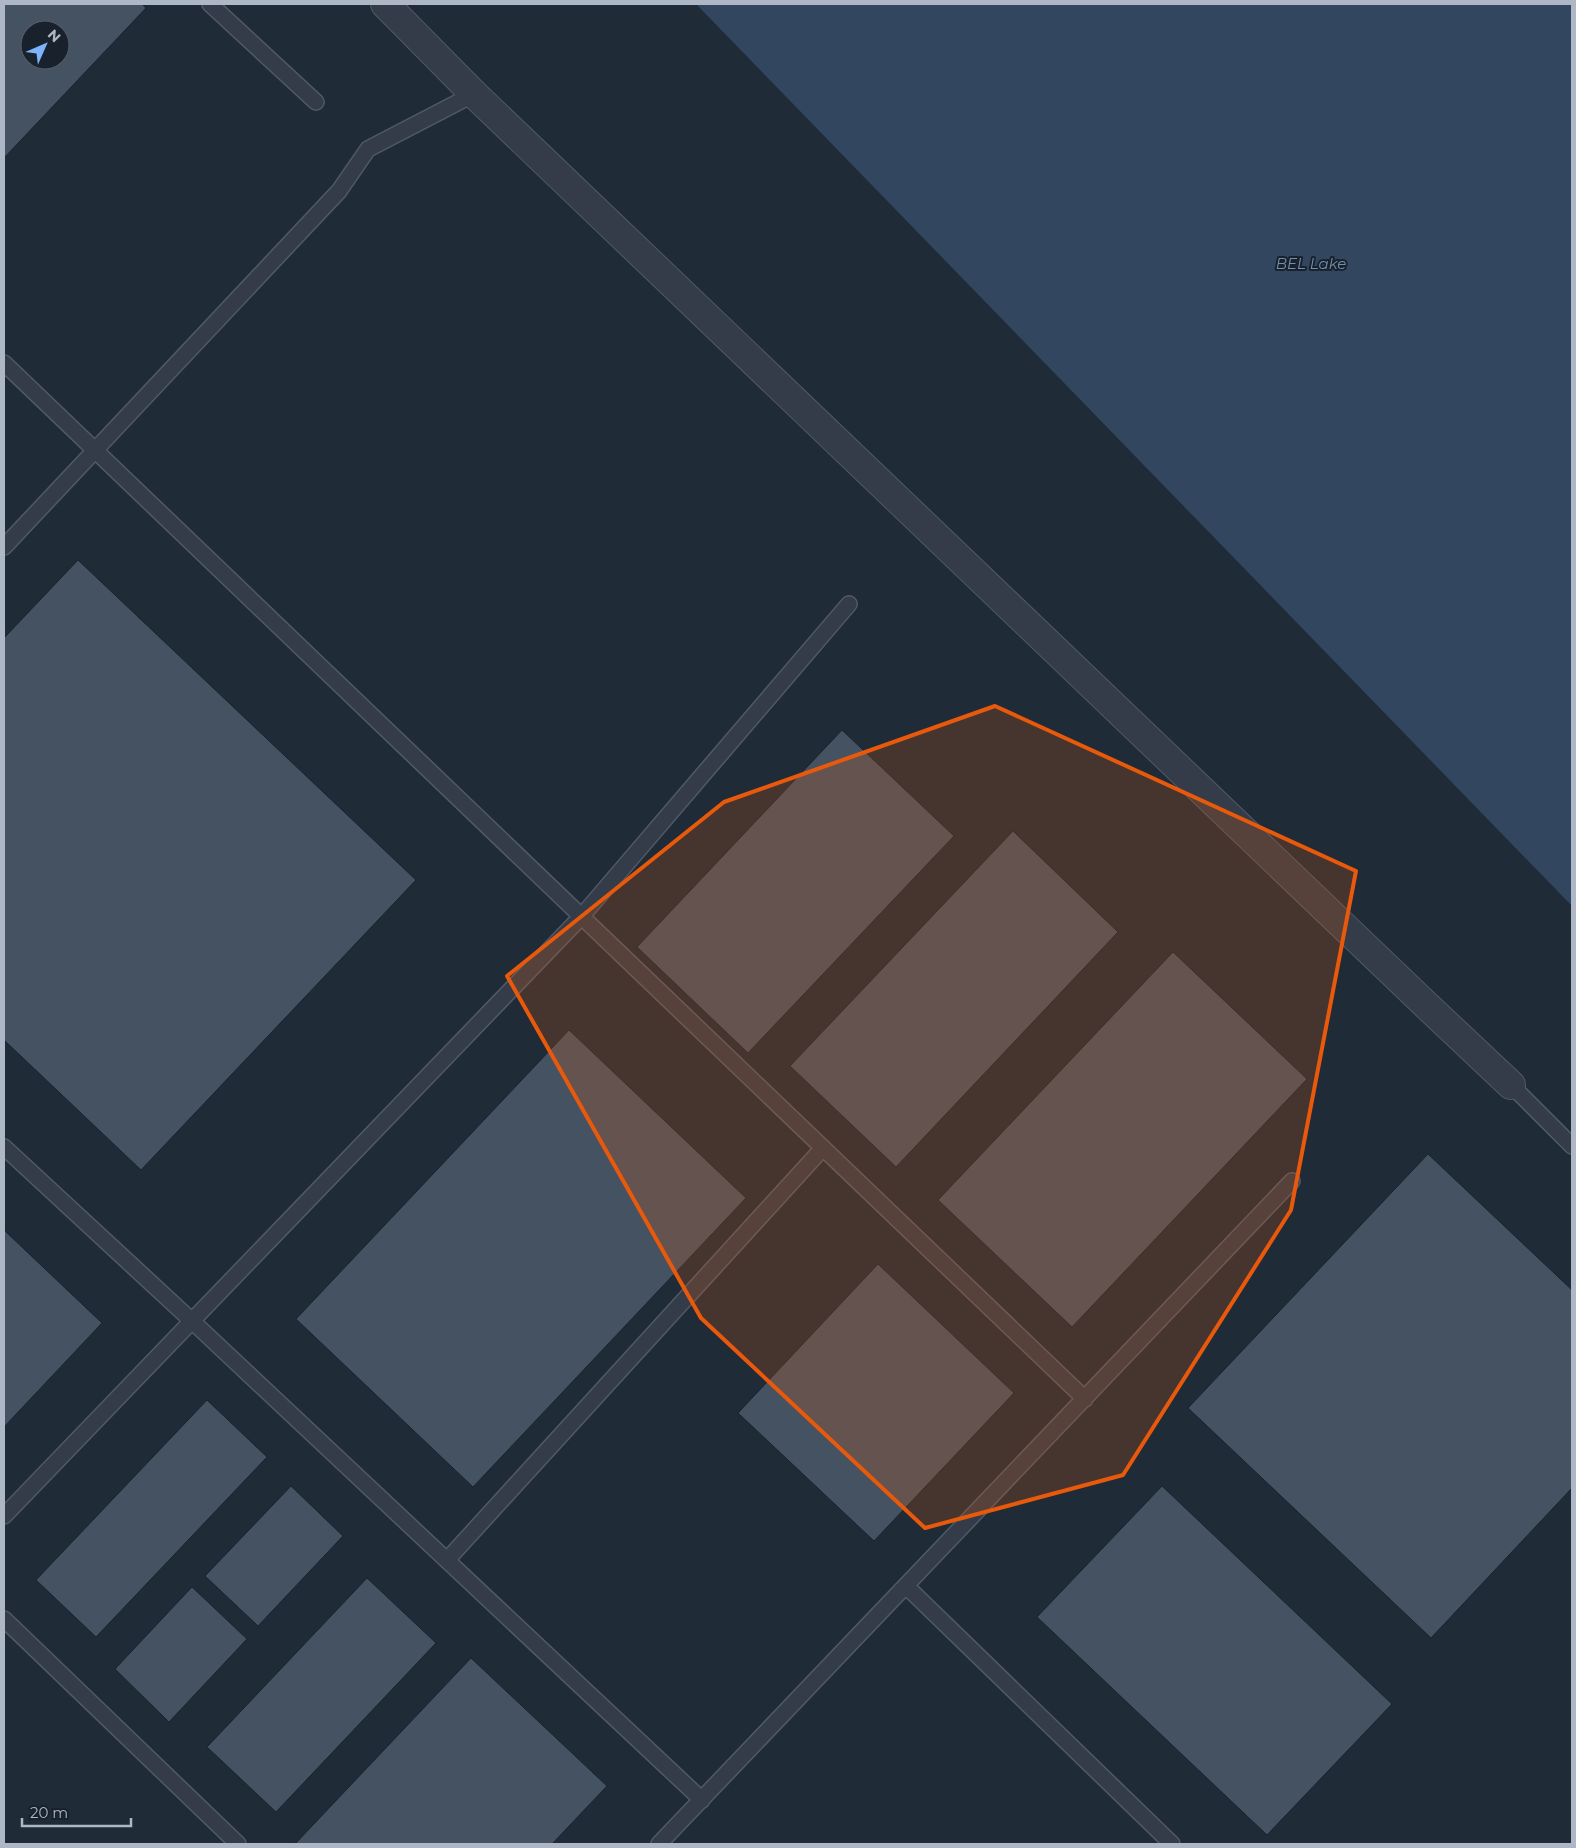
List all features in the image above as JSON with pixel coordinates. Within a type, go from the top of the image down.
[{"type":"street","points":[[385,4],[474,94],[1511,1084]]},
{"type":"lane","points":[[210,4],[316,102]]},
{"type":"lane","points":[[4,548],[339,191],[368,149],[474,94]]},
{"type":"lane","points":[[4,363],[1085,1399]]},
{"type":"lane","points":[[4,1516],[581,916],[850,604]]},
{"type":"lane","points":[[1511,1084],[1572,1146]]},
{"type":"lane","points":[[4,1147],[702,1800]]},
{"type":"lane","points":[[446,1560],[823,1148]]},
{"type":"lane","points":[[660,1844],[1292,1181]]},
{"type":"lane","points":[[906,1586],[1172,1844]]},
{"type":"lane","points":[[4,1619],[238,1844]]},
{"type":"highlighted area","points":[[995,706],[1356,871],[1291,1210],[1123,1475],[925,1528],[701,1318],[507,976],[724,802]]},
{"type":"water","name":"BEL Lake","points":[[696,4],[1572,4],[1572,906]]},
{"type":"building","points":[[4,4],[142,4],[146,8],[4,158]]},
{"type":"building","points":[[78,560],[416,880],[141,1170],[4,1040],[4,638]]},
{"type":"building","points":[[842,730],[954,836],[748,1053],[637,947]]},
{"type":"building","points":[[1013,831],[1118,932],[896,1167],[790,1066]]},
{"type":"building","points":[[1173,952],[1307,1079],[1072,1327],[938,1200]]},
{"type":"building","points":[[569,1030],[746,1198],[473,1487],[296,1319]]},
{"type":"building","points":[[1428,1154],[1572,1290],[1572,1488],[1431,1638],[1188,1408]]},
{"type":"building","points":[[4,1230],[102,1323],[4,1427]]},
{"type":"building","points":[[878,1264],[1014,1393],[874,1541],[738,1413]]},
{"type":"building","points":[[207,1400],[267,1457],[96,1637],[36,1580]]},
{"type":"building","points":[[291,1486],[343,1536],[258,1626],[205,1576]]},
{"type":"building","points":[[1162,1486],[1392,1704],[1267,1835],[1037,1617]]},
{"type":"building","points":[[367,1578],[436,1643],[276,1812],[207,1747]]},
{"type":"building","points":[[192,1587],[247,1639],[169,1722],[115,1669]]},
{"type":"building","points":[[471,1658],[607,1786],[552,1844],[295,1844]]}]
